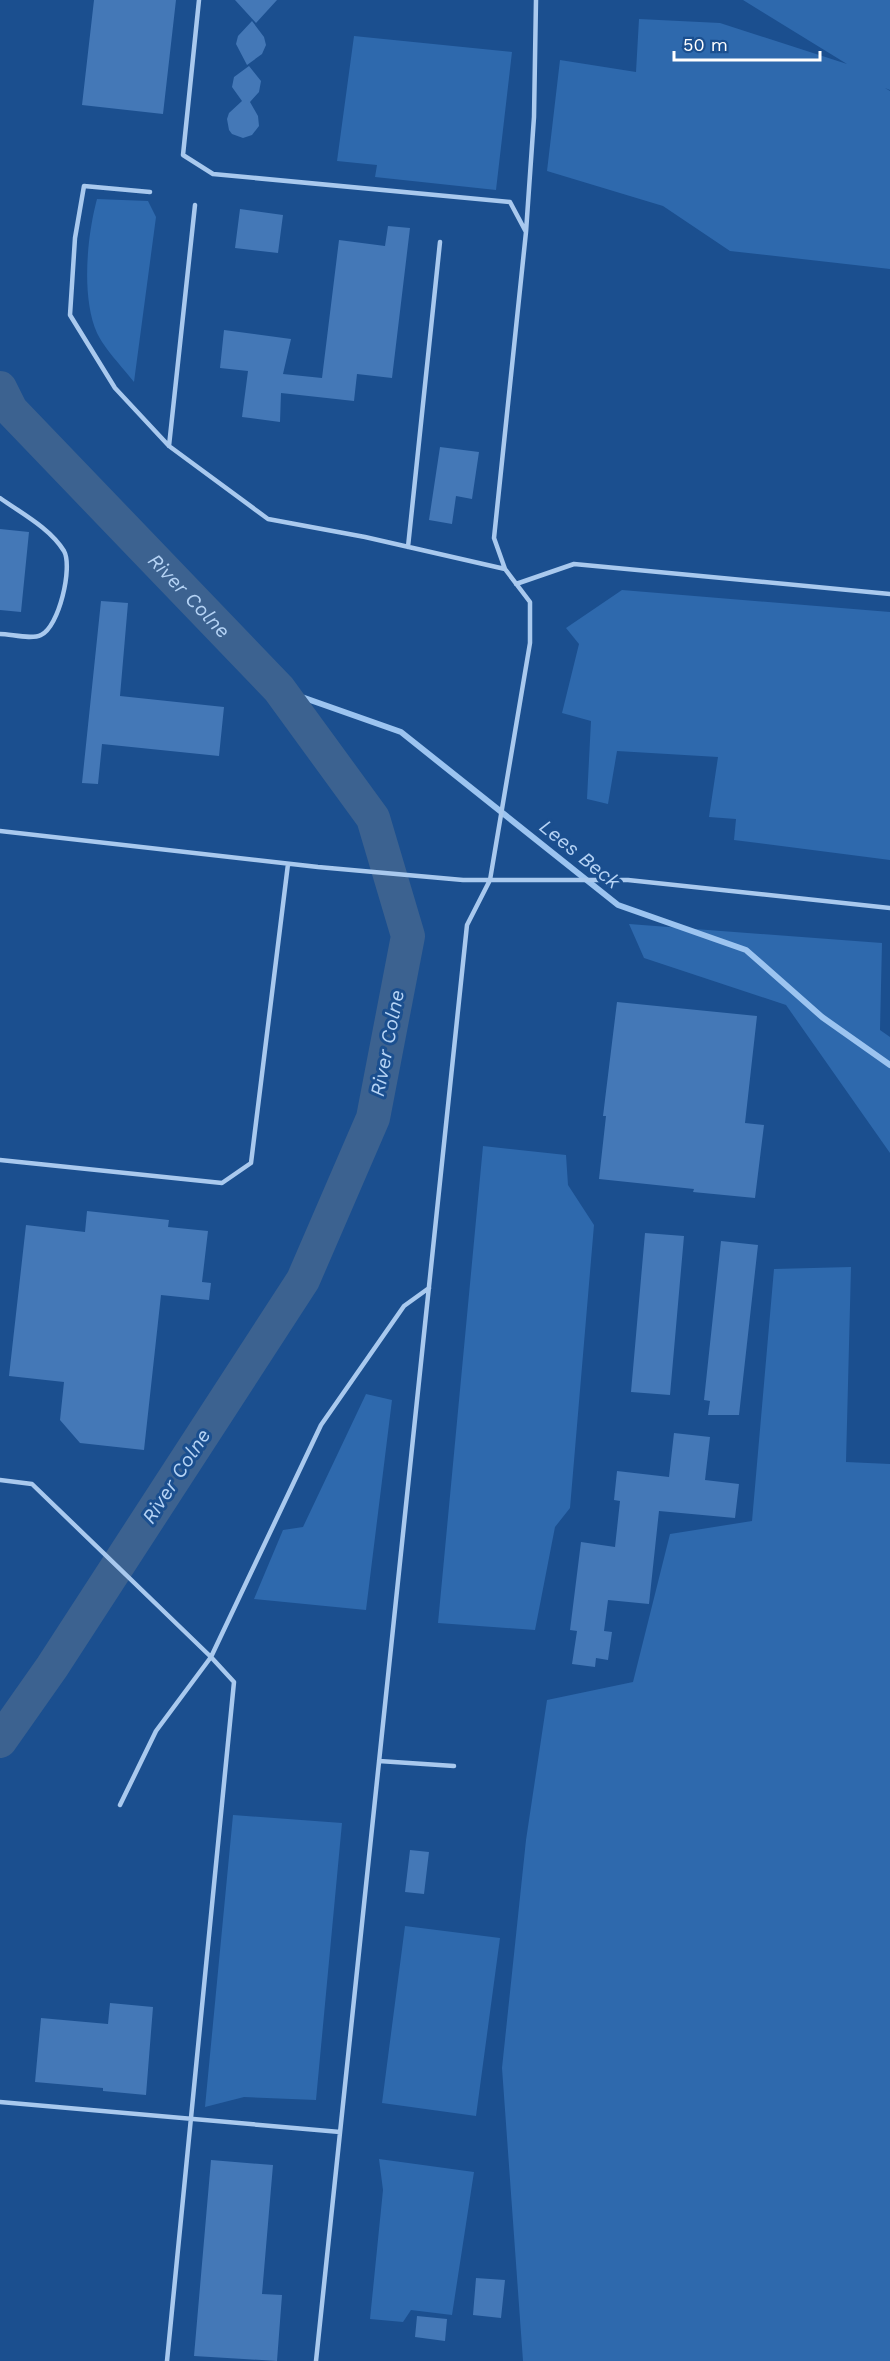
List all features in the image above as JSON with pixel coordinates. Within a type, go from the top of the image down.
[{"type":"lane","points":[[199,0],[183,155],[213,174],[510,202],[526,232]]},
{"type":"lane","points":[[316,2361],[467,925],[490,880],[530,643],[530,602],[504,569],[494,537],[526,232],[534,117],[536,0]]},
{"type":"lane","points":[[150,192],[84,186],[75,238],[70,315],[115,388],[169,446],[268,519],[504,569]]},
{"type":"lane","points":[[169,446],[195,205]]},
{"type":"lane","points":[[408,547],[440,242]]},
{"type":"lane","points":[[0,498],[57,542],[68,559],[68,570],[55,622],[48,631],[39,637],[0,633]]},
{"type":"lane","points":[[516,584],[574,564],[890,594]]},
{"type":"lane","points":[[0,831],[288,864],[463,880],[628,880],[890,908]]},
{"type":"lane","points":[[0,1160],[222,1183],[251,1163],[288,864]]},
{"type":"lane","points":[[120,1805],[156,1731],[211,1657],[321,1425],[404,1306],[429,1288]]},
{"type":"lane","points":[[0,1480],[33,1484],[234,1682],[167,2361]]},
{"type":"lane","points":[[379,1761],[454,1766]]},
{"type":"lane","points":[[0,2102],[340,2132]]},
{"type":"shaded area","points":[[743,0],[890,0],[890,90],[885,88],[890,91],[890,269],[730,251],[663,206],[547,171],[560,60],[636,72],[639,19],[720,23],[847,64]]},
{"type":"shaded area","points":[[354,36],[512,52],[496,190],[375,177],[377,165],[337,161]]},
{"type":"shaded area","points":[[97,199],[148,201],[156,217],[134,382],[104,345],[92,318],[87,285],[87,266]]},
{"type":"shaded area","points":[[622,590],[890,612],[890,860],[734,840],[736,819],[709,817],[718,757],[617,751],[608,804],[587,799],[591,721],[562,713],[579,644],[566,628]]},
{"type":"shaded area","points":[[629,924],[882,943],[880,1030],[890,1037],[890,1153],[786,1005],[644,958]]},
{"type":"shaded area","points":[[483,1146],[566,1155],[568,1185],[594,1225],[570,1508],[555,1527],[535,1630],[438,1623]]},
{"type":"shaded area","points":[[851,1267],[846,1462],[890,1464],[890,2361],[523,2361],[502,2068],[526,1840],[547,1700],[633,1682],[670,1534],[752,1521],[774,1269]]},
{"type":"shaded area","points":[[366,1394],[392,1400],[366,1610],[254,1599],[283,1530],[303,1527]]},
{"type":"shaded area","points":[[233,1815],[342,1823],[316,2100],[244,2097],[205,2107]]},
{"type":"shaded area","points":[[405,1926],[500,1938],[476,2116],[382,2103]]},
{"type":"shaded area","points":[[379,2159],[474,2172],[452,2315],[411,2310],[403,2322],[370,2319],[383,2190]]},
{"type":"building","points":[[94,0],[176,0],[163,114],[82,105]]},
{"type":"building","points":[[235,0],[277,0],[256,23]]},
{"type":"building","points":[[252,21],[264,37],[266,45],[262,54],[247,65],[236,44],[238,36]]},
{"type":"building","points":[[249,66],[261,81],[259,92],[250,102],[258,116],[259,126],[252,135],[243,138],[232,134],[227,119],[229,113],[242,101],[232,87],[234,77]]},
{"type":"building","points":[[240,209],[283,215],[278,253],[235,248]]},
{"type":"building","points":[[388,226],[410,228],[392,378],[357,374],[354,401],[281,393],[280,422],[242,417],[248,371],[220,368],[224,330],[291,339],[283,374],[322,378],[339,240],[385,246]]},
{"type":"building","points":[[440,447],[479,452],[472,499],[456,496],[452,524],[429,520]]},
{"type":"building","points":[[0,529],[29,532],[21,612],[0,610]]},
{"type":"building","points":[[101,601],[128,603],[120,696],[224,707],[219,756],[102,744],[98,784],[82,783]]},
{"type":"building","points":[[617,1002],[757,1016],[745,1123],[764,1125],[755,1198],[599,1179],[606,1116],[603,1116]]},
{"type":"building","points":[[87,1211],[169,1220],[168,1227],[208,1231],[202,1282],[211,1283],[209,1300],[161,1295],[144,1450],[80,1443],[60,1420],[64,1382],[9,1376],[26,1225],[85,1232]]},
{"type":"building","points":[[645,1233],[684,1236],[670,1395],[631,1392]]},
{"type":"building","points":[[721,1241],[758,1245],[739,1415],[708,1415],[710,1401],[704,1400]]},
{"type":"building","points":[[674,1433],[710,1437],[705,1480],[739,1484],[735,1518],[659,1511],[649,1604],[608,1600],[604,1631],[612,1632],[608,1660],[596,1658],[595,1667],[572,1664],[577,1631],[570,1630],[581,1542],[615,1547],[620,1501],[614,1500],[617,1471],[669,1477]]},
{"type":"building","points":[[410,1850],[429,1852],[424,1894],[405,1892]]},
{"type":"building","points":[[110,2003],[153,2007],[146,2095],[103,2091],[103,2088],[35,2082],[41,2018],[108,2024]]},
{"type":"building","points":[[211,2160],[273,2165],[262,2294],[282,2295],[277,2361],[194,2356]]},
{"type":"building","points":[[476,2278],[505,2280],[501,2318],[473,2315]]},
{"type":"building","points":[[417,2316],[447,2319],[445,2341],[415,2337]]},
{"type":"waterway","name":"River Colne","points":[[0,388],[11,410],[279,689],[373,818],[408,936],[373,1118],[303,1280],[52,1667],[0,1741]]},
{"type":"waterway","name":"Lees Beck","points":[[279,689],[401,732],[618,905],[746,950],[822,1017],[890,1065]]}]
